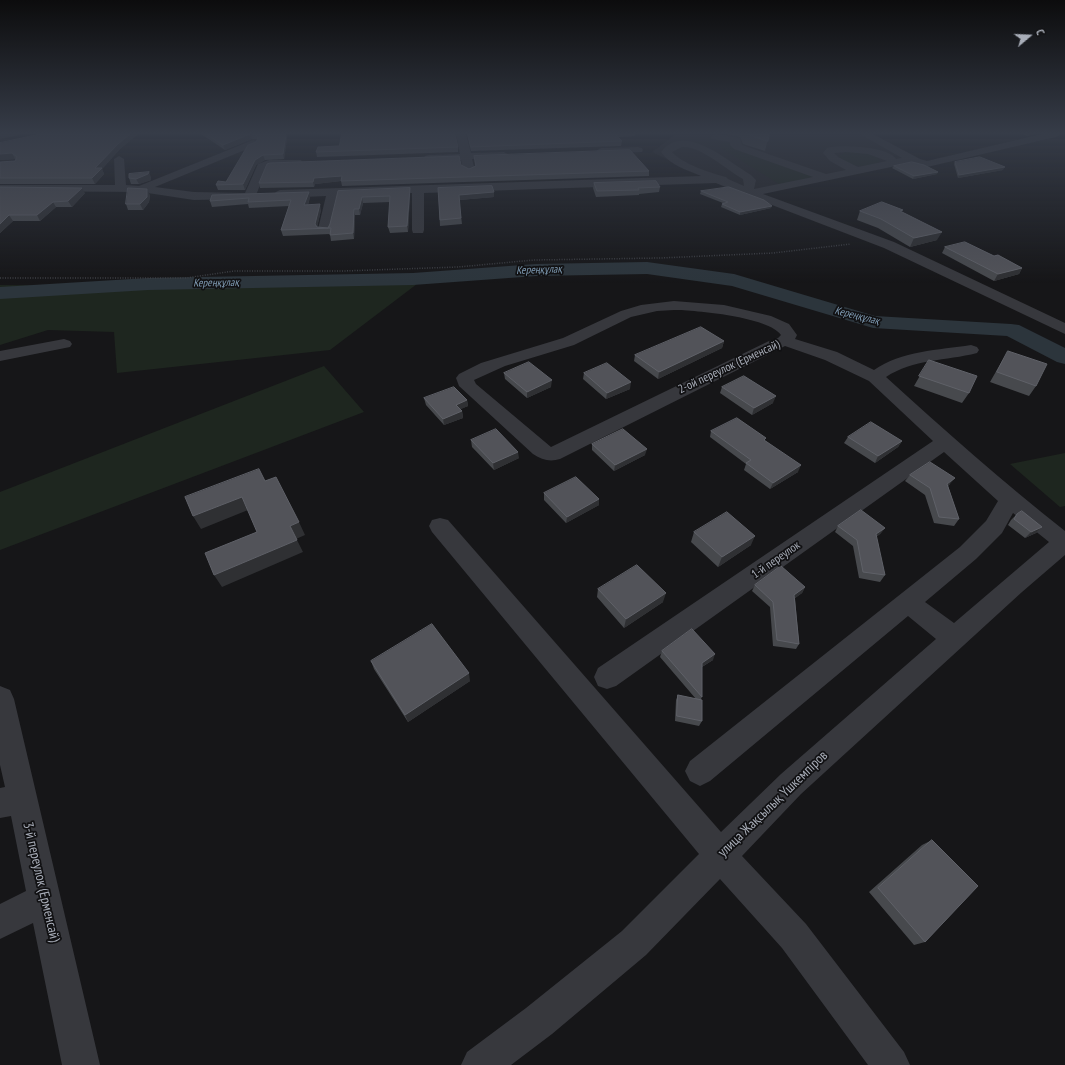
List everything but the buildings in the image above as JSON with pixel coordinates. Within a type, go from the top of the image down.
[{"type":"street","points":[[121,184],[121,189]]},
{"type":"street","points":[[141,189],[154,184]]},
{"type":"street","points":[[250,195],[255,184]]},
{"type":"street","points":[[0,196],[5,188],[141,189],[194,196],[333,193],[588,184]]},
{"type":"street","points":[[733,184],[748,187],[879,241],[952,273],[1065,328]]},
{"type":"street","points":[[744,184],[748,187],[773,184]]},
{"type":"street","points":[[748,187],[762,184]]},
{"type":"street","points":[[418,190],[418,230]]},
{"type":"street","points":[[324,229],[333,193]]},
{"type":"street","name":"2-ой переулок (Ерменсай)","points":[[784,341],[789,335],[787,330],[781,325],[766,320],[732,312],[699,307],[659,307],[627,314],[561,344],[504,361],[465,378],[468,386],[540,449],[546,453],[553,454],[775,344],[784,341],[797,344],[831,356],[875,377],[945,442],[1010,499],[1065,542]]},
{"type":"street","points":[[0,356],[64,344]]},
{"type":"street","points":[[875,377],[889,368],[901,363],[971,350]]},
{"type":"street","name":"1-й переулок","points":[[607,677],[945,442]]},
{"type":"street","points":[[700,771],[968,553],[988,534],[1001,516],[1010,499]]},
{"type":"street","points":[[440,526],[720,855],[794,936],[891,1065]]},
{"type":"street","name":"улица Жақсылық Үшкемпіров","points":[[480,1065],[539,1021],[634,943],[791,784],[954,638],[1065,542]]},
{"type":"street","points":[[907,602],[954,638]]},
{"type":"street","name":"3-й переулок (Ерменсай)","points":[[0,700],[11,801],[44,899],[81,1065]]},
{"type":"street","points":[[0,922],[44,899]]},
{"type":"path","points":[[0,278],[186,278],[234,271],[343,271],[458,266],[534,260],[660,258],[773,253],[879,241]]},
{"type":"shaded area","points":[[718,184],[790,184],[739,194]]},
{"type":"shaded area","points":[[417,284],[330,350],[117,373],[114,332],[48,330],[0,345],[0,285],[261,287]]},
{"type":"shaded area","points":[[324,366],[364,412],[0,550],[0,492]]},
{"type":"shaded area","points":[[1065,453],[1065,506],[1060,507],[1010,464]]},
{"type":"waterway","name":"Кереңқұлақ","points":[[0,293],[148,284],[413,279],[536,270],[647,268],[734,280],[873,322],[1011,330],[1065,357]]}]
